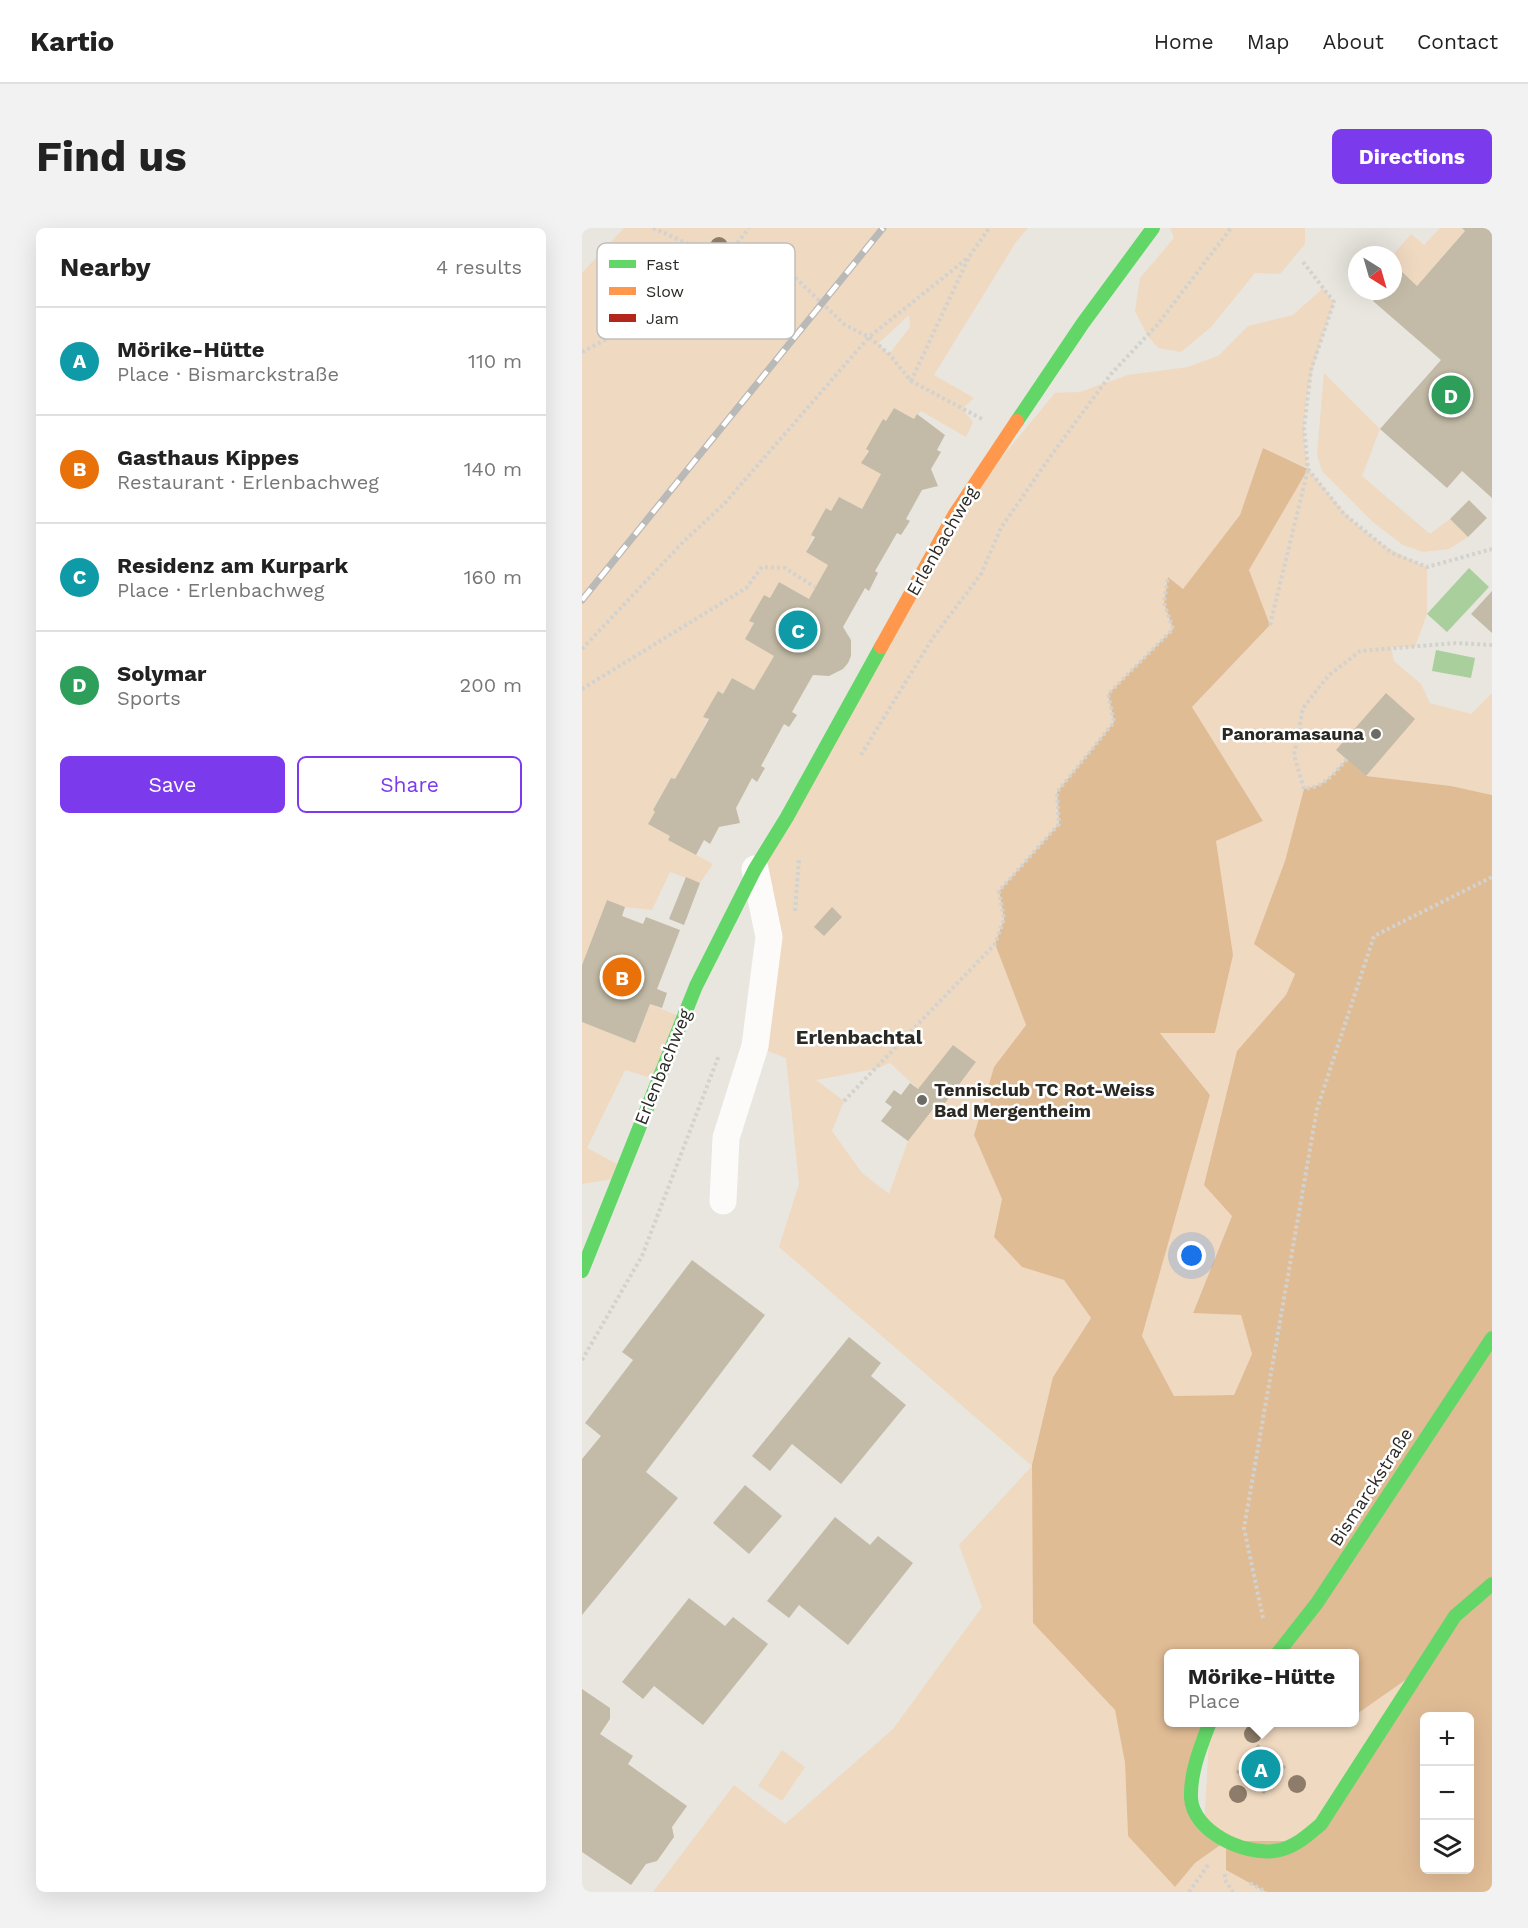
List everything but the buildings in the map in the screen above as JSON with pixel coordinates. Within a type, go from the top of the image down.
[{"type":"street","name":"Erlenbachweg","points":[[582,1271],[696,986],[755,868],[787,817],[956,514],[1083,323],[1153,228]]},
{"type":"street","points":[[723,1201],[726,1138],[755,1046],[769,937],[755,868]]},
{"type":"street","name":"Bismarckstraße","points":[[1280,1649],[1317,1603],[1492,1338]]},
{"type":"street","points":[[1208,1727],[1196,1759],[1191,1800],[1204,1826],[1226,1840],[1252,1851],[1275,1851],[1302,1841],[1321,1824],[1455,1616],[1492,1584]]},
{"type":"path","points":[[652,228],[686,243]]},
{"type":"path","points":[[737,243],[749,228]]},
{"type":"path","points":[[911,381],[969,256],[989,228]]},
{"type":"path","points":[[858,759],[932,639],[981,574],[1001,528],[1050,457],[1111,374],[1158,324],[1231,228]]},
{"type":"path","points":[[582,649],[683,542],[724,504],[869,337],[969,256]]},
{"type":"path","points":[[1270,625],[1308,469],[1304,428],[1311,370],[1334,302],[1303,262]]},
{"type":"path","points":[[795,277],[844,325],[869,337],[889,354],[911,381],[1009,432]]},
{"type":"path","points":[[583,349],[603,339]]},
{"type":"path","points":[[1308,469],[1344,514],[1392,553],[1427,567],[1492,549]]},
{"type":"path","points":[[582,689],[746,588],[762,567],[785,568],[815,587]]},
{"type":"path","points":[[844,1101],[995,944],[1004,919],[999,891],[1059,824],[1057,792],[1114,722],[1108,694],[1173,628],[1164,603],[1168,578]]},
{"type":"path","points":[[1347,759],[1328,780],[1316,788],[1304,789],[1294,755],[1303,708],[1328,676],[1360,651],[1456,643],[1492,645]]},
{"type":"path","points":[[794,917],[799,857]]},
{"type":"path","points":[[1265,1625],[1244,1528],[1317,1109],[1374,936],[1492,877]]},
{"type":"path","points":[[582,1360],[642,1256],[722,1049]]},
{"type":"shaded area","points":[[624,228],[1028,228],[1016,242],[934,375],[974,398],[962,409],[973,422],[966,437],[921,411],[914,419],[894,408],[886,421],[883,419],[862,463],[881,474],[862,509],[839,497],[831,511],[826,508],[806,552],[828,565],[809,599],[779,582],[770,598],[764,595],[749,621],[754,623],[745,639],[774,656],[754,690],[732,678],[723,694],[718,691],[704,716],[708,719],[675,779],[671,778],[653,810],[670,836],[668,840],[713,864],[700,883],[670,872],[652,910],[625,907],[607,900],[582,965],[582,273],[597,257],[597,339],[795,339],[795,243],[610,243]],"holes":[[[909,315],[910,327],[889,354],[878,344]]]},
{"type":"shaded area","points":[[1170,228],[1305,228],[1305,244],[1280,274],[1255,273],[1211,327],[1181,352],[1158,348],[1147,335],[1135,311],[1140,278],[1174,238]]},
{"type":"shaded area","points":[[1440,228],[1462,228],[1465,231],[1417,286],[1402,272],[1401,246],[1411,234],[1424,245]]},
{"type":"shaded area","points":[[1323,288],[1334,302],[1315,362],[1306,403],[1304,424],[1308,466],[1335,502],[1358,525],[1396,553],[1427,567],[1427,614],[1415,647],[1391,647],[1394,661],[1421,684],[1430,703],[1471,714],[1492,693],[1492,795],[1451,786],[1366,776],[1337,750],[1347,759],[1323,782],[1304,790],[1285,861],[1295,973],[1286,995],[1237,1052],[1232,1216],[1193,1312],[1241,1315],[1252,1354],[1234,1395],[1174,1396],[1142,1336],[1210,1095],[1160,1032],[1216,1033],[1216,841],[1263,821],[1192,707],[1270,625],[1249,570],[1308,468],[1263,448],[1240,515],[1183,589],[1169,578],[1164,603],[1173,629],[1108,694],[1114,722],[1057,792],[1059,824],[999,891],[1004,919],[995,944],[1026,1025],[994,1067],[974,1135],[1002,1199],[994,1237],[1022,1267],[1064,1280],[1091,1318],[1053,1377],[1033,1623],[1115,1710],[1125,1763],[1128,1836],[1175,1887],[1195,1863],[1226,1841],[1204,1826],[1210,1727],[1359,1727],[1359,1713],[1419,1671],[1321,1824],[1226,1870],[1266,1892],[653,1892],[734,1785],[785,1824],[893,1729],[982,1607],[959,1545],[1032,1466],[779,1247],[799,1184],[786,1058],[755,1046],[760,993],[755,869],[955,514],[1055,393],[1080,392],[1128,375],[1188,367],[1218,356],[1248,326],[1293,315]],"holes":[[[953,1045],[976,1062],[942,1107],[937,1104],[908,1141],[889,1194],[862,1173],[832,1131],[844,1101],[816,1080],[875,1069],[890,1063],[918,1089]]]},
{"type":"shaded area","points":[[1324,373],[1380,429],[1362,476],[1430,534],[1450,519],[1468,537],[1449,549],[1423,552],[1403,545],[1373,522],[1322,471],[1317,455]]},
{"type":"shaded area","points":[[1263,448],[1308,469],[1249,570],[1270,625],[1192,707],[1263,821],[1216,841],[1233,955],[1215,1033],[1160,1033],[1210,1095],[1142,1336],[1174,1396],[1234,1395],[1252,1354],[1241,1315],[1193,1313],[1232,1216],[1204,1185],[1237,1051],[1286,995],[1295,974],[1254,944],[1285,861],[1304,789],[1323,783],[1347,759],[1366,776],[1451,786],[1492,795],[1492,1889],[1488,1892],[1266,1892],[1226,1870],[1226,1841],[1195,1863],[1175,1887],[1128,1836],[1125,1763],[1115,1710],[1033,1623],[1032,1465],[1053,1377],[1091,1318],[1064,1280],[1022,1267],[994,1237],[1002,1199],[974,1135],[994,1067],[1026,1025],[995,944],[1004,919],[999,891],[1059,824],[1057,792],[1114,722],[1108,694],[1173,629],[1164,603],[1168,577],[1183,589],[1240,515]],"holes":[[[1164,1649],[1359,1649],[1359,1713],[1417,1672],[1302,1841],[1226,1841],[1191,1800],[1209,1727],[1164,1727]]]},
{"type":"shaded area","points":[[1469,568],[1489,587],[1447,632],[1427,614]]},
{"type":"shaded area","points":[[1436,650],[1475,658],[1471,678],[1432,671]]},
{"type":"shaded area","points":[[650,1004],[683,1018],[658,1080],[625,1070],[587,1148],[623,1167],[619,1178],[582,1184],[582,1022],[635,1043]]},
{"type":"shaded area","points":[[782,1750],[805,1767],[782,1801],[758,1786]]},
{"type":"railway","points":[[795,337],[883,228]]},
{"type":"railway","points":[[582,600],[793,339]]},
{"type":"traffic: fast","points":[[1017,421],[1083,323],[1153,228]]},
{"type":"traffic: fast","points":[[582,1271],[696,986],[755,869],[787,817],[881,647]]},
{"type":"traffic: fast","points":[[1281,1649],[1317,1603],[1492,1338]]},
{"type":"traffic: fast","points":[[1208,1727],[1197,1759],[1191,1788],[1194,1810],[1201,1821],[1222,1839],[1249,1849],[1274,1851],[1294,1845],[1321,1824],[1455,1616],[1492,1584]]},
{"type":"traffic: slow","points":[[881,647],[955,514],[1017,421]]},
{"type":"place","name":"Solymar","points":[[1451,395]]},
{"type":"place","name":"Residenz am Kurpark","points":[[798,630]]},
{"type":"place","name":"Panoramasauna","points":[[1376,734]]},
{"type":"place","name":"Gasthaus Kippes","points":[[622,977]]},
{"type":"place","name":"Tennisclub TC Rot-Weiss Bad Mergentheim","points":[[922,1100]]},
{"type":"place","name":"Mörike-Hütte","points":[[1261,1769]]},
{"type":"district","name":"Erlenbachtal","points":[[859,1037]]}]
